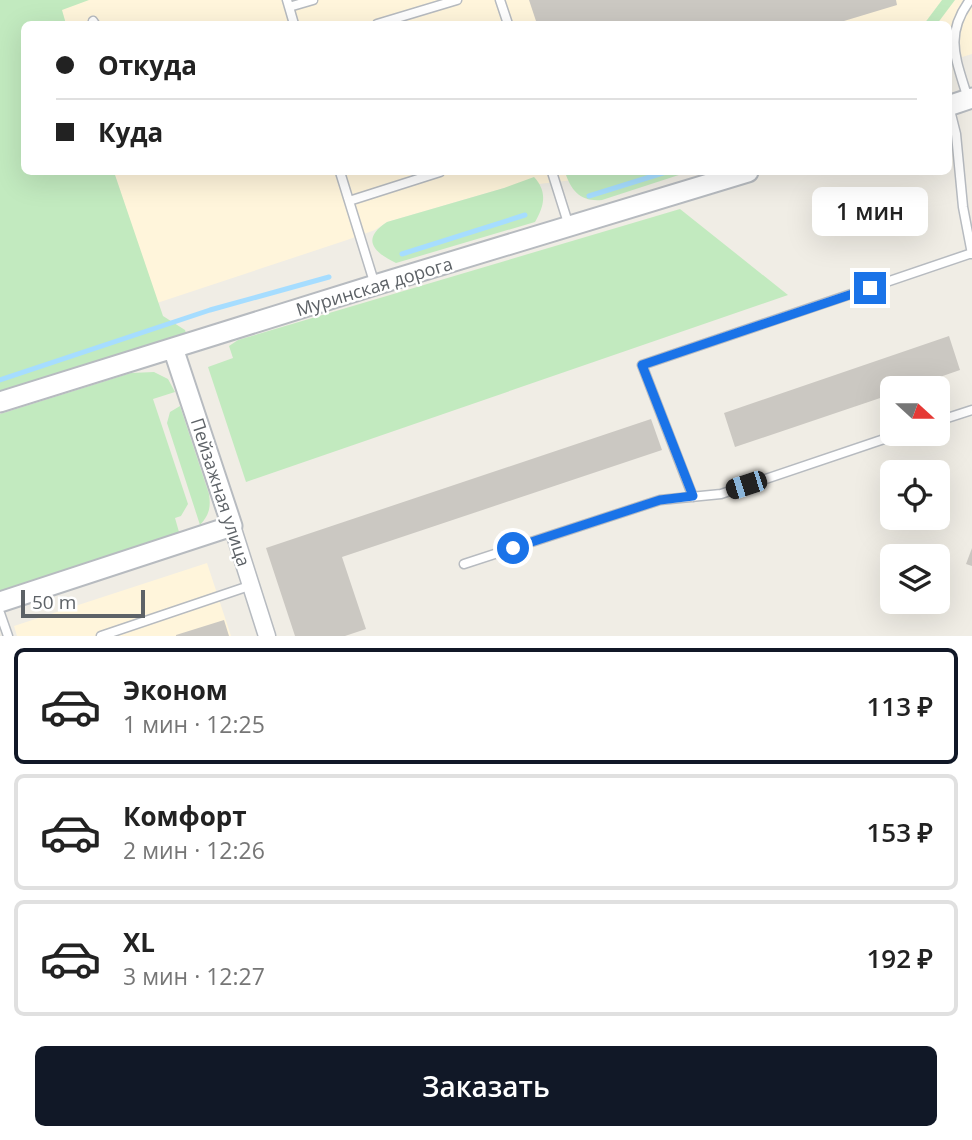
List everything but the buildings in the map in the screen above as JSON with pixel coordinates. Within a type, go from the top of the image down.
[{"type":"street","name":"Муринская дорога","points":[[0,402],[738,175]]},
{"type":"street","name":"Пейзажная улица","points":[[173,348],[267,636]]},
{"type":"street","points":[[0,602],[232,526]]},
{"type":"lane","points":[[293,21],[288,4],[313,0]]},
{"type":"lane","points":[[387,21],[457,0]]},
{"type":"lane","points":[[500,0],[507,21]]},
{"type":"lane","points":[[693,496],[642,365],[972,253],[963,207],[956,134],[959,102],[953,44],[956,24],[970,0]]},
{"type":"lane","points":[[341,175],[375,285]]},
{"type":"lane","points":[[349,201],[431,175]]},
{"type":"lane","points":[[553,175],[569,227]]},
{"type":"lane","points":[[950,417],[972,410]]},
{"type":"lane","points":[[464,564],[660,500],[721,494],[880,440]]},
{"type":"lane","points":[[101,636],[252,586]]},
{"type":"lane","points":[[0,613],[8,636]]},
{"type":"shaded area","points":[[58,0],[972,0],[972,54],[952,60],[952,21],[65,21]]},
{"type":"shaded area","points":[[115,175],[590,175],[574,180],[504,188],[387,222],[375,230],[347,240],[157,303]]},
{"type":"shaded area","points":[[207,563],[231,636],[17,636],[14,626]]},
{"type":"green space","points":[[0,0],[89,0],[62,10],[65,21],[21,21],[21,175],[115,175],[163,316],[185,330],[187,336],[0,393]]},
{"type":"green space","points":[[942,0],[955,0],[939,21],[926,21]]},
{"type":"green space","points":[[566,175],[679,175],[602,200],[583,197],[570,185]]},
{"type":"green space","points":[[534,177],[543,194],[541,210],[535,222],[396,263],[381,254],[373,245],[374,234],[387,222]]},
{"type":"green space","points":[[680,209],[788,295],[246,482],[208,367],[233,358],[229,346],[238,340]]},
{"type":"green space","points":[[154,372],[168,379],[175,392],[153,399],[188,504],[181,516],[175,518],[179,532],[0,591],[0,414],[131,373]]},
{"type":"green space","points":[[180,406],[209,494],[209,511],[200,525],[167,423],[170,412]]},
{"type":"waterway","points":[[589,196],[656,175]]},
{"type":"waterway","points":[[402,254],[525,215]]},
{"type":"waterway","points":[[0,380],[210,310],[329,277]]},
{"type":"route","points":[[513,548],[660,500],[693,496],[642,365],[870,288]]}]
